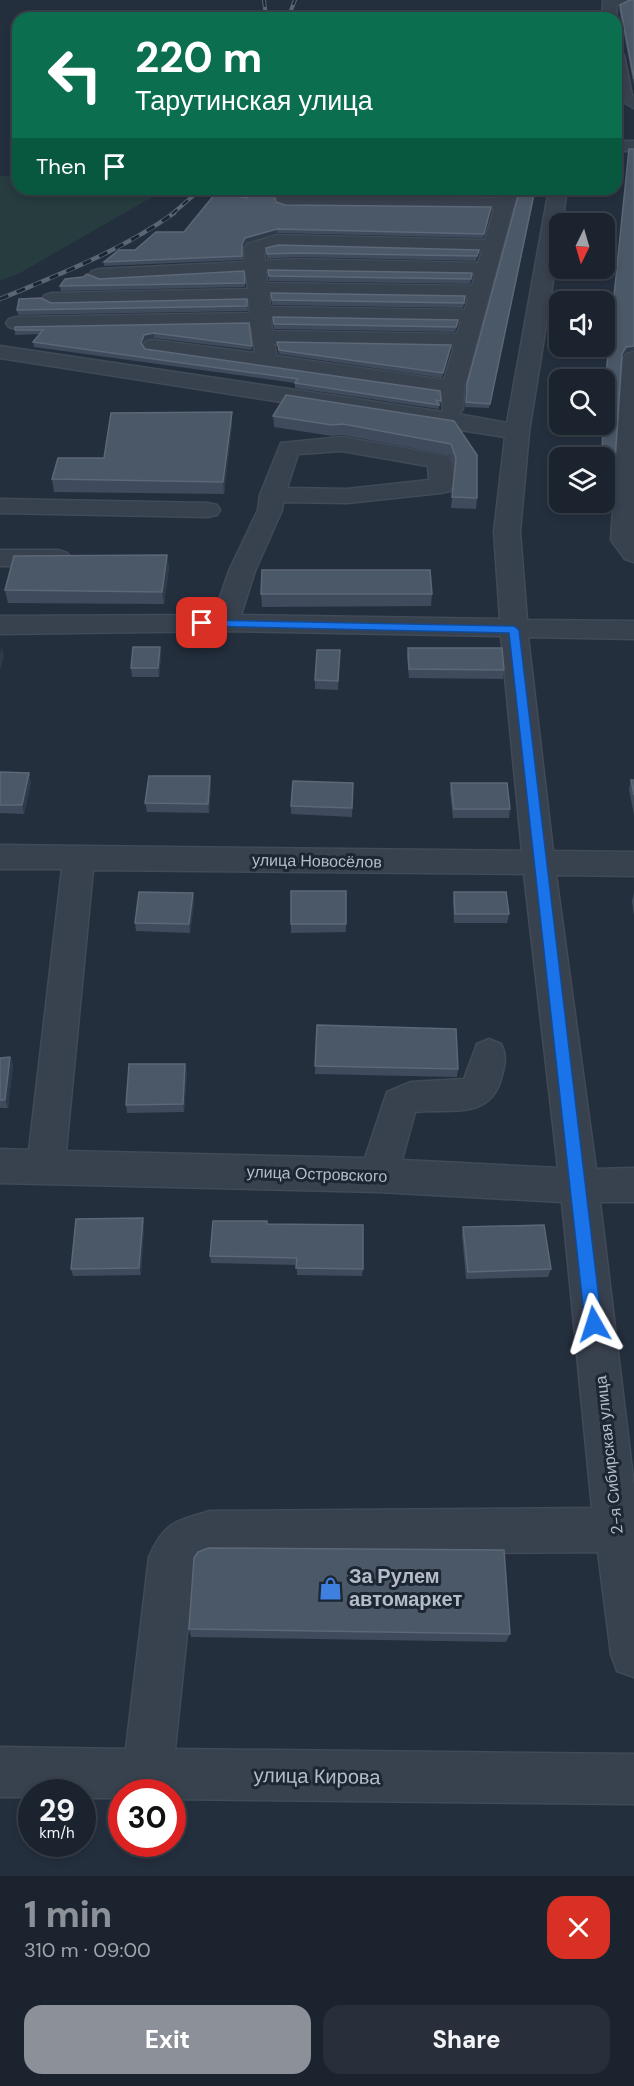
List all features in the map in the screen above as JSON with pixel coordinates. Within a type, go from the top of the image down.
[{"type":"street","points":[[610,12],[609,2],[622,0]]},
{"type":"street","points":[[622,86],[624,97],[634,103]]},
{"type":"street","name":"2-я Сибирская улица","points":[[557,195],[517,432],[507,532],[514,630],[539,864],[579,1186],[617,1530],[634,1654]]},
{"type":"street","points":[[285,201],[506,196],[453,388],[452,420]]},
{"type":"street","points":[[474,225],[498,226]]},
{"type":"street","points":[[258,295],[277,241],[492,246]]},
{"type":"street","points":[[231,248],[258,295],[268,361]]},
{"type":"street","points":[[258,295],[296,265],[486,269]]},
{"type":"street","points":[[99,275],[258,295],[473,316]]},
{"type":"street","points":[[52,299],[480,292]]},
{"type":"street","points":[[16,323],[258,295],[466,341]]},
{"type":"street","points":[[153,346],[453,388]]},
{"type":"street","points":[[0,352],[452,420],[517,432]]},
{"type":"street","points":[[634,375],[631,484],[624,540],[634,554]]},
{"type":"street","points":[[225,623],[254,571],[272,495],[289,448],[342,444],[440,461],[441,486],[347,496],[272,495]]},
{"type":"street","points":[[0,506],[208,510]]},
{"type":"street","points":[[0,558],[78,558]]},
{"type":"street","points":[[0,625],[225,623],[514,630],[634,630]]},
{"type":"street","name":"улица Новосёлов","points":[[0,857],[634,864]]},
{"type":"street","points":[[46,1166],[79,857]]},
{"type":"street","points":[[379,1175],[400,1103],[411,1097],[473,1094],[482,1084],[489,1054]]},
{"type":"street","name":"улица Островского","points":[[0,1166],[379,1175],[579,1186],[634,1185]]},
{"type":"street","points":[[148,1775],[172,1557],[185,1541],[210,1533],[617,1530]]},
{"type":"street","name":"улица Кирова","points":[[0,1772],[634,1779]]},
{"type":"green space","points":[[0,176],[12,176],[12,195],[153,195],[20,273],[0,281]]},
{"type":"building","points":[[634,0],[634,79],[622,12],[620,5]]},
{"type":"building","points":[[629,149],[634,149],[634,346],[626,347],[622,354],[615,460],[615,447],[602,447],[603,435],[615,435],[615,369],[607,369],[608,357],[615,357],[615,291]]},
{"type":"building","points":[[214,195],[235,195],[247,198],[251,195],[275,195],[276,202],[285,205],[491,207],[484,234],[277,229],[245,238],[242,244],[242,256],[104,262],[119,250],[135,250],[156,232],[184,232]]},
{"type":"building","points":[[518,195],[534,195],[490,404],[466,402],[467,384]]},
{"type":"building","points":[[278,245],[479,250],[477,256],[267,254],[266,248]]},
{"type":"building","points":[[268,270],[472,273],[471,279],[269,276]]},
{"type":"building","points":[[244,271],[245,283],[60,286],[65,279],[83,277],[87,274],[99,279]]},
{"type":"building","points":[[271,293],[465,296],[464,303],[272,300]]},
{"type":"building","points":[[41,298],[51,303],[247,299],[247,306],[17,310],[19,299]]},
{"type":"building","points":[[273,317],[458,320],[456,327],[274,324]]},
{"type":"building","points":[[249,323],[252,346],[154,333],[144,335],[141,343],[145,349],[440,391],[441,401],[436,400],[439,405],[295,383],[298,379],[33,342],[43,330],[15,330],[15,327]]},
{"type":"building","points":[[277,342],[451,345],[443,373],[279,350]]},
{"type":"building","points":[[286,395],[454,421],[477,455],[477,498],[452,497],[456,458],[451,444],[343,424],[332,425],[273,416]]},
{"type":"building","points":[[232,412],[223,482],[52,479],[58,458],[104,458],[111,413]]},
{"type":"building","points":[[167,555],[162,592],[5,590],[14,556]]},
{"type":"building","points":[[262,570],[430,570],[432,594],[261,594]]},
{"type":"building","points":[[133,647],[160,647],[158,668],[131,668]]},
{"type":"building","points":[[408,648],[502,648],[504,670],[409,669]]},
{"type":"building","points":[[317,650],[340,650],[338,681],[315,680]]},
{"type":"building","points":[[0,772],[29,773],[22,805],[0,805]]},
{"type":"building","points":[[149,776],[210,776],[208,804],[145,803]]},
{"type":"building","points":[[293,781],[353,783],[352,808],[291,806]]},
{"type":"building","points":[[451,783],[507,783],[510,809],[454,809]]},
{"type":"building","points":[[291,891],[346,891],[346,924],[291,924]]},
{"type":"building","points":[[139,892],[193,893],[189,924],[135,923]]},
{"type":"building","points":[[454,892],[506,892],[509,914],[455,914]]},
{"type":"building","points":[[317,1025],[456,1029],[458,1069],[315,1066]]},
{"type":"building","points":[[10,1057],[5,1100],[0,1100],[0,1058]]},
{"type":"building","points":[[129,1064],[185,1064],[183,1104],[126,1105]]},
{"type":"building","points":[[143,1218],[139,1268],[71,1269],[76,1219]]},
{"type":"building","points":[[213,1221],[363,1225],[363,1269],[296,1268],[297,1258],[210,1256]]},
{"type":"building","points":[[544,1225],[551,1269],[468,1272],[463,1227]]},
{"type":"building","points":[[208,1548],[504,1550],[510,1634],[189,1629],[194,1558],[198,1552]]},
{"type":"railway","points":[[264,0],[265,12]]},
{"type":"railway","points":[[290,12],[295,0]]},
{"type":"railway","points":[[172,214],[194,195]]},
{"type":"railway","points":[[0,299],[111,250],[154,227],[174,213]]},
{"type":"place","name":"За Рулем автомаркет","points":[[331,1588]]},
{"type":"route","points":[[202,623],[514,630],[539,864],[594,1324]]}]
